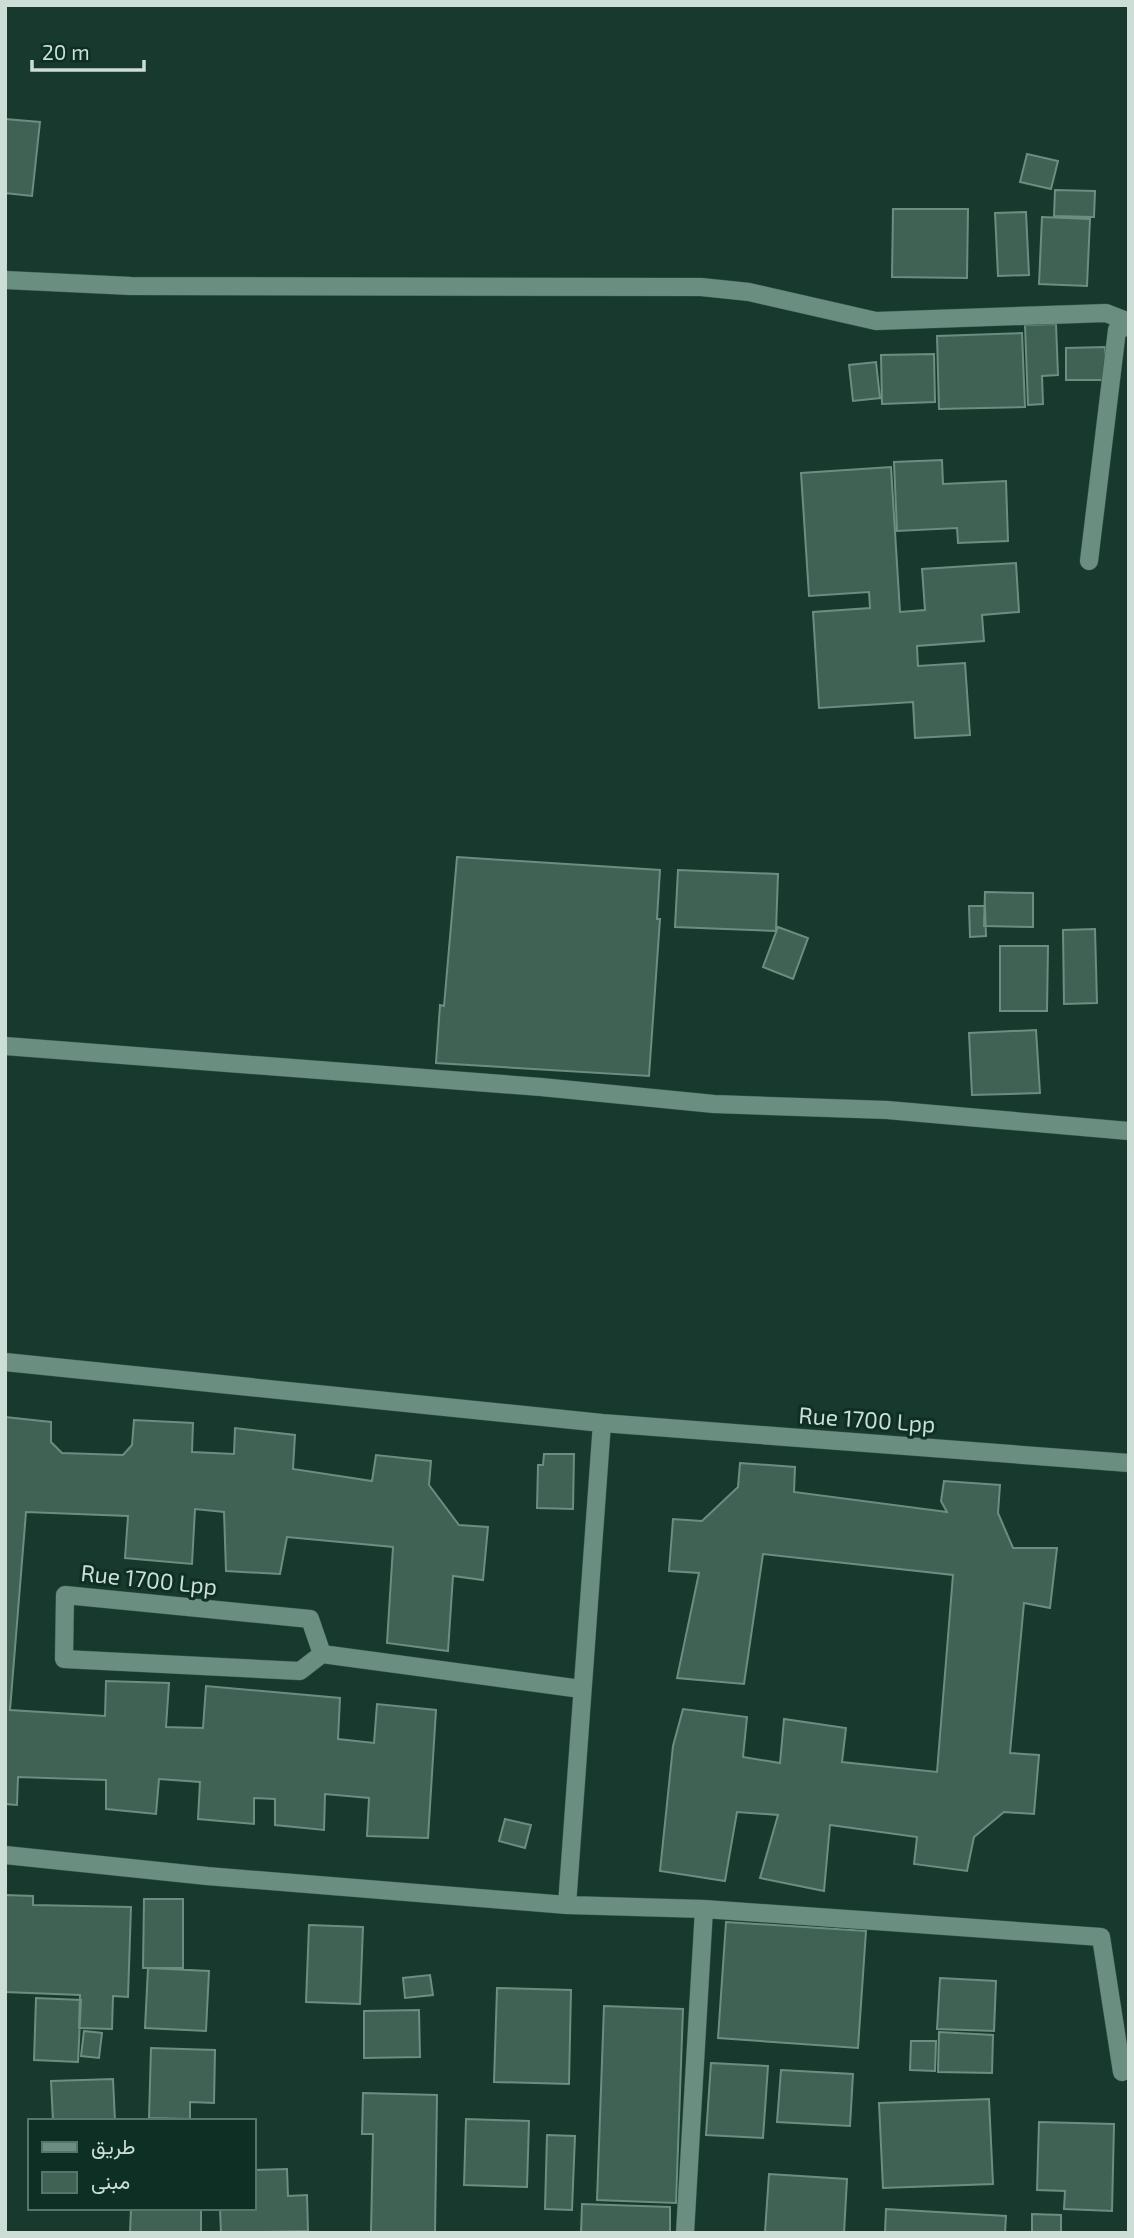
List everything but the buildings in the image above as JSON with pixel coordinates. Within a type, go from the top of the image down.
[{"type":"street","points":[[5,279],[131,286],[701,287],[749,292],[876,321],[1107,313],[1129,324]]},
{"type":"street","points":[[1089,561],[1116,330],[1129,324]]},
{"type":"street","points":[[5,1046],[541,1087],[714,1104],[887,1110],[1129,1130]]},
{"type":"street","name":"Rue 1700 Lpp","points":[[5,1362],[602,1423],[1129,1463]]},
{"type":"street","points":[[567,1905],[602,1423]]},
{"type":"street","name":"Rue 1700 Lpp","points":[[65,1595],[310,1619],[323,1654],[300,1671],[64,1659],[65,1595]]},
{"type":"street","points":[[323,1654],[581,1689]]},
{"type":"street","points":[[5,1855],[221,1877],[567,1905],[704,1909],[1101,1937],[1122,2072]]},
{"type":"street","points":[[685,2233],[704,1909]]}]
